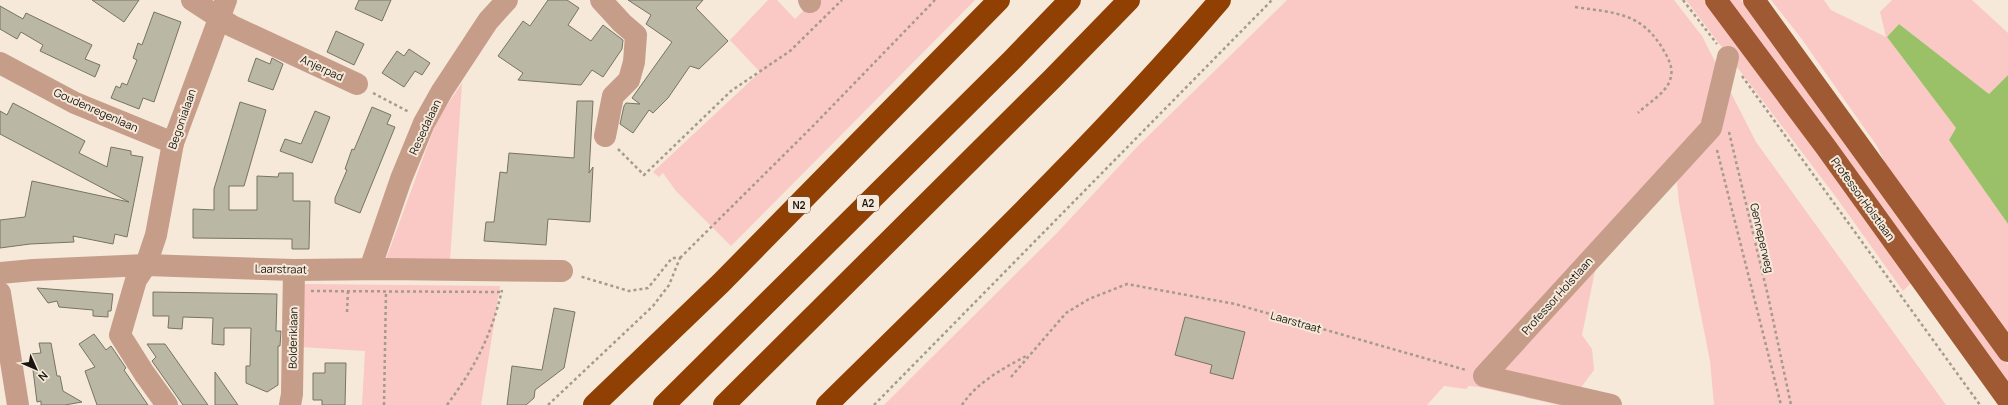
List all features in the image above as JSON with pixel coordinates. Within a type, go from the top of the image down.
[{"type":"highway","name":"N2","points":[[594,405],[727,277],[999,0]]},
{"type":"highway","name":"A2","points":[[664,405],[1007,66],[1070,0]]},
{"type":"highway","points":[[724,405],[1053,78],[1128,0]]},
{"type":"highway","points":[[827,405],[1107,126],[1168,61],[1220,0]]},
{"type":"main road","name":"Professor Holstlaan","points":[[1716,0],[1825,146],[2008,400]]},
{"type":"main road","points":[[1754,0],[2008,351]]},
{"type":"street","name":"Anjerpad","points":[[192,0],[223,9],[232,26],[357,84]]},
{"type":"street","name":"Resedalaan","points":[[378,269],[401,179],[425,121],[442,91],[488,21],[506,0]]},
{"type":"street","points":[[601,0],[622,23],[636,35],[634,62],[629,80],[613,96],[605,136]]},
{"type":"street","name":"Begonialaan","points":[[167,405],[144,373],[120,335],[136,280],[146,265],[156,234],[173,143],[223,9]]},
{"type":"street","name":"Professor Holstlaan","points":[[1484,376],[1719,127],[1728,57]]},
{"type":"street","name":"Goudenregenlaan","points":[[0,63],[75,103],[173,143]]},
{"type":"street","name":"Laarstraat","points":[[0,273],[146,265],[294,276],[378,269],[562,271]]},
{"type":"street","name":"Bolderiklaan","points":[[290,405],[294,276]]},
{"type":"street","points":[[0,293],[18,405]]},
{"type":"street","points":[[1484,376],[1611,405]]},
{"type":"path","points":[[605,136],[644,175],[731,91],[790,51],[842,0]]},
{"type":"path","points":[[548,405],[653,306],[669,286],[680,258],[812,127],[935,0]]},
{"type":"path","points":[[874,405],[1272,0]]},
{"type":"path","points":[[1683,0],[1728,57]]},
{"type":"path","points":[[1575,7],[1619,13],[1635,19],[1648,28],[1658,40],[1668,57],[1671,69],[1670,80],[1662,92],[1638,113]]},
{"type":"path","points":[[1740,84],[1744,79],[1980,405]]},
{"type":"path","name":"Anjerpad","points":[[357,84],[425,121]]},
{"type":"path","points":[[1719,127],[1781,405]]},
{"type":"path","name":"Genneperweg","points":[[1719,127],[1768,296],[1791,405]]},
{"type":"path","points":[[562,271],[629,291],[648,288],[672,258],[680,258]]},
{"type":"path","points":[[378,269],[386,292],[384,405]]},
{"type":"path","points":[[447,405],[467,378],[486,345],[497,313],[505,270]]},
{"type":"path","points":[[294,276],[304,282],[303,291],[502,292]]},
{"type":"path","name":"Laarstraat","points":[[1010,377],[1066,313],[1088,298],[1126,284],[1235,304],[1484,376]]},
{"type":"path","points":[[347,312],[348,291]]},
{"type":"path","points":[[962,405],[967,398],[991,376],[1029,354]]},
{"type":"shaded area","points":[[768,0],[777,0],[795,19],[814,0],[975,0],[731,246],[676,191],[663,173],[659,177],[653,172],[760,72],[730,40]]},
{"type":"shaded area","points":[[1287,0],[1674,0],[1702,36],[1756,142],[1946,405],[1714,405],[1710,361],[1679,203],[1677,183],[1693,140],[1596,266],[1582,335],[1592,349],[1594,370],[1568,405],[1559,405],[1479,387],[1469,386],[1466,389],[1444,386],[1427,405],[884,405],[1057,233],[1137,147]]},
{"type":"shaded area","points":[[1686,0],[1706,0],[1911,283],[1903,291],[1836,197]]},
{"type":"shaded area","points":[[1726,0],[1741,0],[1756,18],[2008,365],[2008,386]]},
{"type":"shaded area","points":[[1771,0],[1824,0],[1831,10],[1886,37],[1880,12],[1892,0],[1972,0],[2008,33],[2008,75],[1989,94],[1899,24],[1887,37],[1956,128],[1949,140],[2008,224],[2008,339],[1893,180],[1877,146],[1801,38]]},
{"type":"shaded area","points":[[1899,24],[1989,94],[2008,75],[2008,224],[1949,140],[1956,128],[1887,37]]},
{"type":"shaded area","points":[[462,83],[450,261],[386,259],[437,120]]},
{"type":"shaded area","points":[[306,284],[500,286],[481,405],[362,405],[365,351],[301,347],[303,286]]},
{"type":"building","points":[[92,0],[139,0],[124,22]]},
{"type":"building","points":[[359,0],[391,0],[382,21],[355,9]]},
{"type":"building","points":[[548,0],[567,0],[579,8],[568,25],[591,41],[603,25],[623,40],[622,49],[603,77],[592,70],[581,85],[518,80],[523,73],[498,56],[523,21],[530,26]]},
{"type":"building","points":[[628,0],[703,0],[696,8],[728,41],[699,69],[690,66],[668,98],[653,113],[649,110],[633,133],[620,124],[624,106],[626,103],[640,104],[632,98],[672,42],[646,24],[651,15]]},
{"type":"building","points":[[0,6],[23,19],[26,13],[92,45],[85,59],[100,65],[95,77],[40,51],[43,45],[21,32],[17,39],[0,29]]},
{"type":"building","points":[[154,12],[181,22],[154,102],[143,98],[139,109],[111,98],[116,86],[120,88],[122,83],[127,85],[137,60],[133,58],[138,43],[142,45]]},
{"type":"building","points":[[336,31],[364,44],[354,65],[327,52]]},
{"type":"building","points":[[409,49],[430,63],[422,75],[415,71],[404,87],[382,73],[397,51],[404,56]]},
{"type":"building","points":[[256,58],[270,64],[272,58],[283,64],[273,90],[248,81]]},
{"type":"building","points":[[577,101],[593,101],[589,173],[593,167],[590,222],[548,219],[546,245],[484,241],[486,222],[494,222],[500,172],[507,173],[509,153],[574,158]]},
{"type":"building","points":[[240,102],[266,110],[244,186],[229,186],[229,210],[257,210],[257,176],[278,177],[279,173],[293,173],[293,201],[310,201],[309,249],[292,249],[292,239],[193,238],[193,209],[214,210],[214,189]]},
{"type":"building","points":[[13,103],[85,141],[79,153],[107,167],[111,147],[131,151],[131,155],[143,157],[127,237],[115,234],[113,244],[73,236],[74,242],[30,244],[0,248],[0,220],[25,217],[32,181],[129,202],[0,134],[0,111],[7,115]]},
{"type":"building","points":[[372,107],[391,115],[387,124],[395,127],[360,213],[335,203],[335,198],[347,170],[345,169],[352,149],[354,150]]},
{"type":"building","points":[[315,111],[330,117],[312,163],[280,151],[285,139],[301,144]]},
{"type":"building","points":[[37,288],[113,294],[111,311],[108,311],[108,317],[93,316],[93,310],[59,307],[57,301],[48,303]]},
{"type":"building","points":[[153,292],[277,294],[276,331],[281,331],[280,346],[278,346],[278,385],[267,392],[246,383],[246,366],[250,366],[251,328],[224,328],[224,345],[212,344],[213,318],[183,317],[182,329],[168,328],[169,316],[153,316]]},
{"type":"building","points":[[554,308],[575,312],[564,368],[535,390],[534,398],[526,405],[507,405],[512,366],[542,370]]},
{"type":"building","points":[[1185,317],[1245,332],[1233,379],[1210,373],[1212,365],[1175,355]]},
{"type":"building","points":[[94,334],[106,350],[111,346],[126,368],[124,370],[148,405],[97,405],[85,371],[95,367],[79,344]]},
{"type":"building","points":[[39,343],[51,343],[57,376],[60,376],[63,391],[82,402],[65,405],[41,405],[41,401],[37,402],[31,354],[41,353]]},
{"type":"building","points":[[147,344],[165,344],[208,405],[183,405],[152,361],[156,357]]},
{"type":"building","points":[[325,363],[346,363],[345,405],[322,405],[322,400],[313,400],[313,373],[325,373]]},
{"type":"building","points":[[215,372],[238,405],[215,405]]}]
